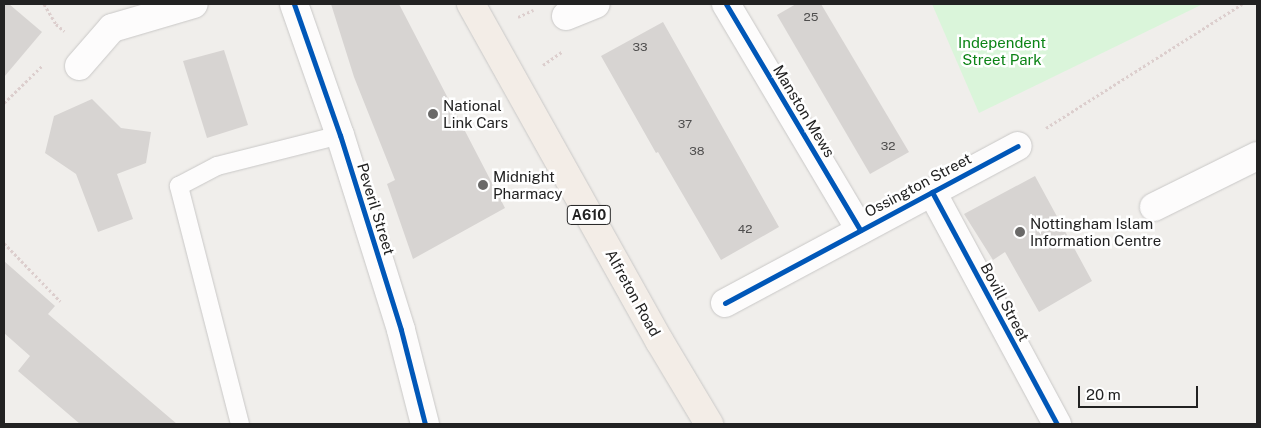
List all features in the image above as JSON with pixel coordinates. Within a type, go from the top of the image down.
[{"type":"main road","name":"Alfreton Road","points":[[471,4],[488,31],[660,342],[709,424]]},
{"type":"street","points":[[79,66],[112,28],[194,4]]},
{"type":"street","name":"Peveril Street","points":[[294,4],[340,135],[401,330],[425,424]]},
{"type":"street","points":[[566,16],[596,4]]},
{"type":"street","name":"Manston Mews","points":[[726,4],[860,230]]},
{"type":"street","name":"Ossington Street","points":[[725,303],[1018,146]]},
{"type":"street","points":[[1154,207],[1257,156]]},
{"type":"street","name":"Bovill Street","points":[[932,192],[1057,424]]},
{"type":"lane","points":[[240,424],[179,186],[218,166],[340,135]]},
{"type":"path","points":[[44,4],[56,24]]},
{"type":"path","points":[[488,31],[546,4],[566,16]]},
{"type":"path","points":[[1018,146],[1242,4]]},
{"type":"path","points":[[516,84],[564,50]]},
{"type":"path","points":[[4,103],[49,60]]},
{"type":"path","points":[[4,243],[60,301]]},
{"type":"green space","name":"Independent Street Park","points":[[932,4],[1203,4],[979,113]]},
{"type":"building","points":[[4,4],[9,4],[42,32],[4,77]]},
{"type":"building","points":[[331,4],[399,4],[505,208],[413,259],[387,184],[395,180],[354,77]]},
{"type":"building","points":[[796,4],[821,4],[909,152],[870,174],[777,15]]},
{"type":"building","points":[[663,22],[779,227],[721,260],[658,152],[656,153],[601,56]]},
{"type":"building","points":[[224,50],[248,125],[207,138],[183,61]]},
{"type":"building","points":[[92,99],[121,128],[151,132],[146,163],[117,174],[133,219],[98,232],[76,174],[45,153],[54,116]]},
{"type":"building","name":"Nottingham Islam Information Centre","points":[[1035,176],[1092,281],[1039,312],[1005,252],[993,260],[964,214]]},
{"type":"building","points":[[4,261],[55,306],[48,314],[177,424],[80,424],[18,371],[30,356],[4,333]]},
{"type":"cycle path","points":[[294,4],[340,135],[401,330],[425,424]]},
{"type":"cycle path","points":[[726,4],[860,230]]},
{"type":"cycle path","points":[[725,303],[1018,146]]},
{"type":"cycle path","points":[[932,192],[1057,424]]},
{"type":"place","name":"National Link Cars","points":[[433,114]]},
{"type":"place","name":"Midnight Pharmacy","points":[[483,185]]},
{"type":"place","name":"Nottingham Islam Information Centre","points":[[1020,232]]}]
